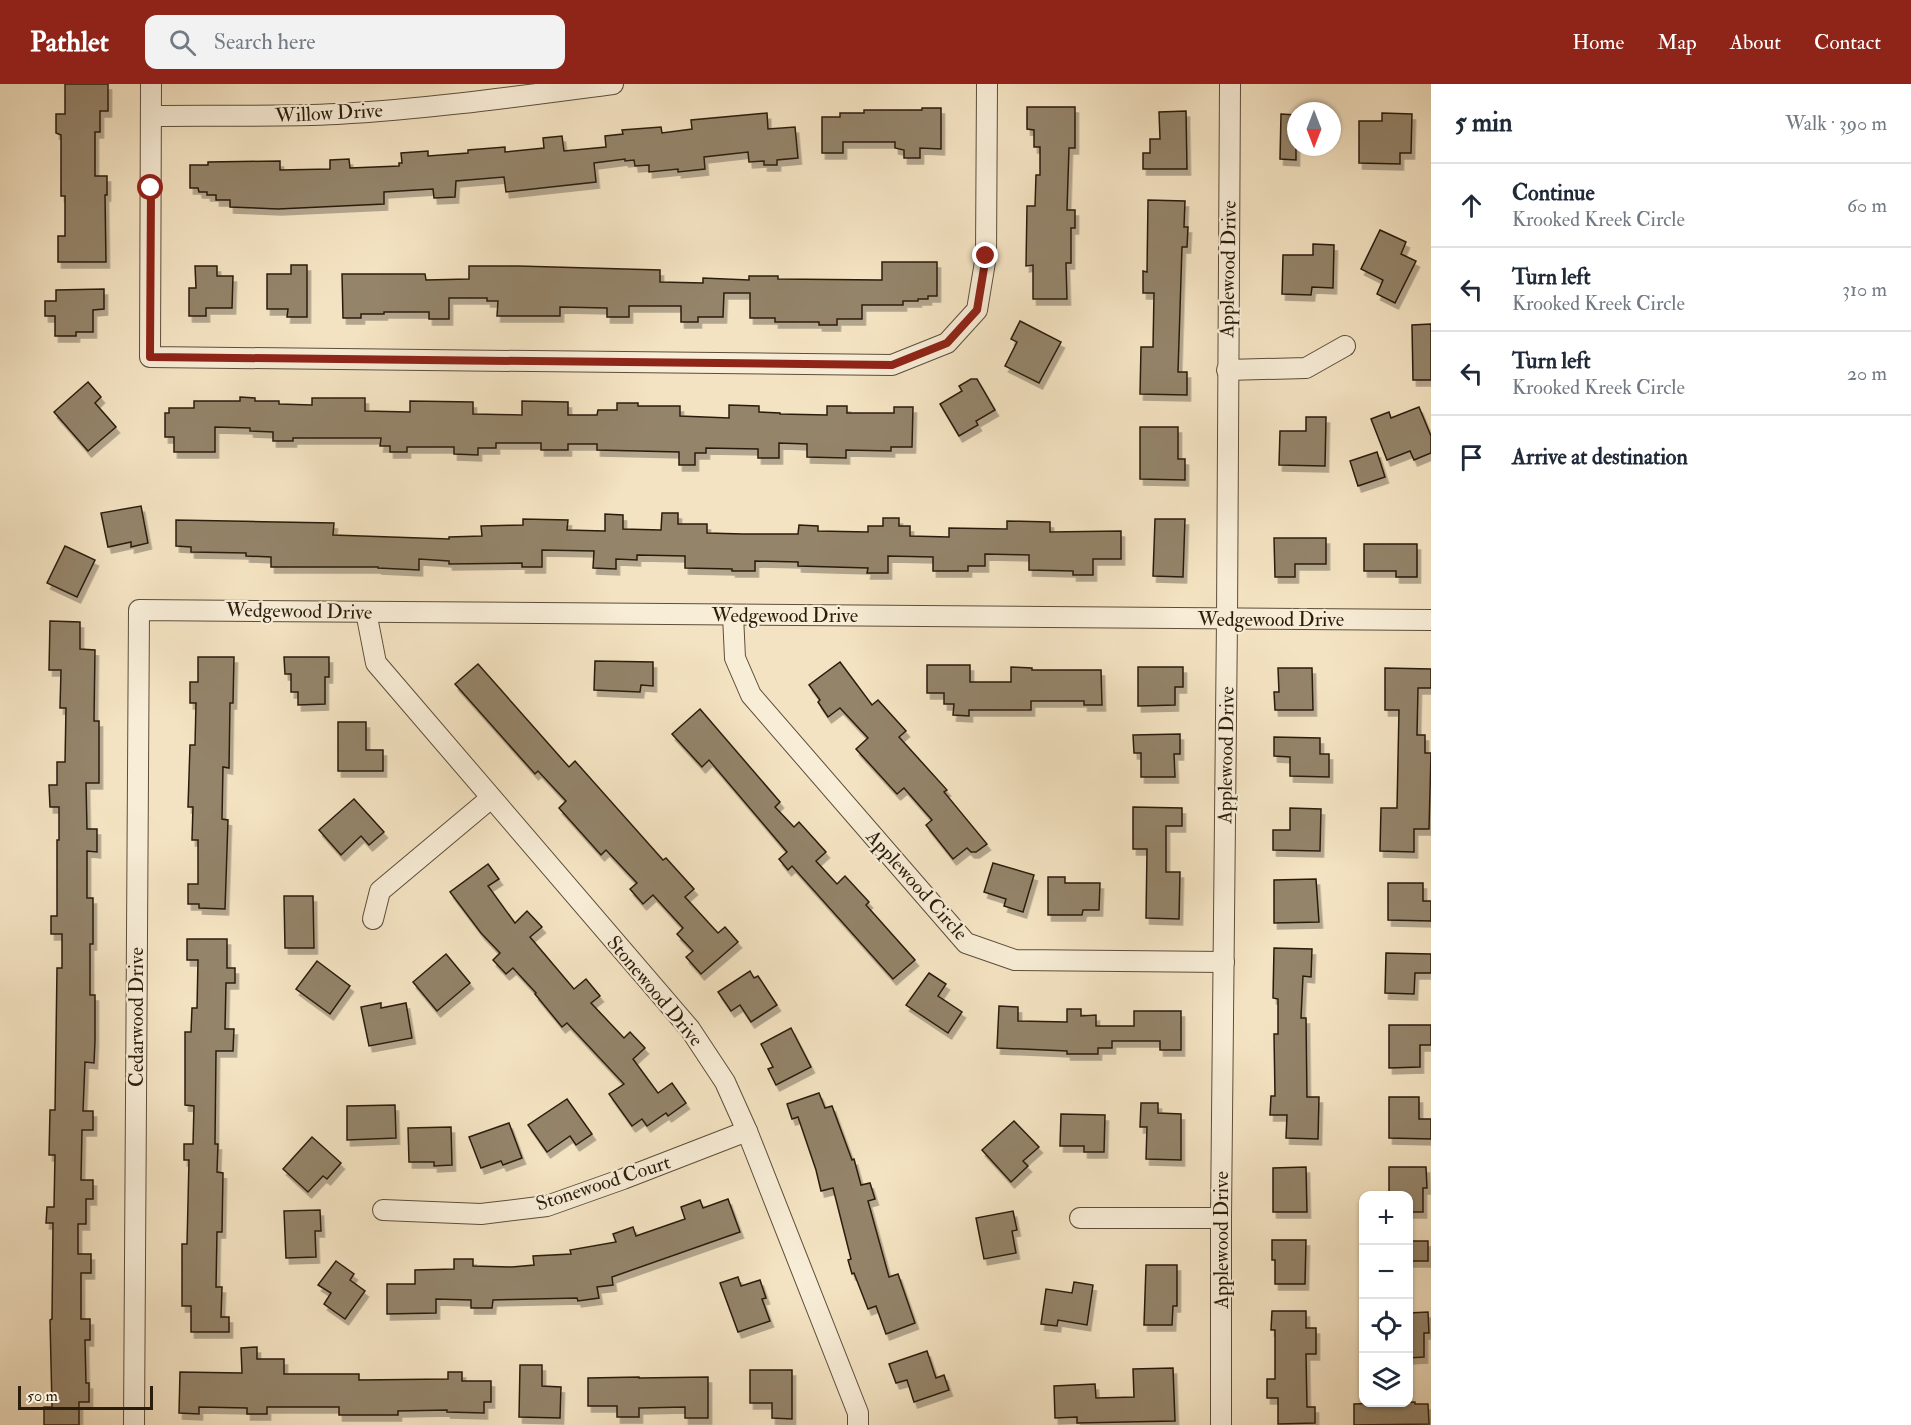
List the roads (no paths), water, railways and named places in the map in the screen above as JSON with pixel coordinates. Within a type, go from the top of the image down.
[{"type":"street","points":[[151,84],[150,357],[892,365],[947,343],[977,310],[986,256],[987,84]]},
{"type":"street","name":"Willow Drive","points":[[151,117],[271,117],[348,113],[449,105],[613,84]]},
{"type":"street","name":"Applewood Drive","points":[[1221,1425],[1230,84]]},
{"type":"street","points":[[1227,370],[1306,368],[1345,346]]},
{"type":"street","name":"Wedgewood Drive","points":[[139,610],[1431,620]]},
{"type":"street","name":"Cedarwood Drive","points":[[134,1425],[139,610]]},
{"type":"street","name":"Stonewood Drive","points":[[366,612],[376,663],[690,1029],[725,1082],[747,1131],[858,1413],[858,1425]]},
{"type":"street","name":"Applewood Circle","points":[[733,615],[735,658],[751,695],[966,943],[1015,960],[1224,962]]},
{"type":"street","points":[[373,919],[380,891],[491,798]]},
{"type":"street","name":"Stonewood Court","points":[[383,1210],[481,1214],[547,1206],[747,1131]]},
{"type":"street","points":[[1080,1218],[1221,1218]]}]
